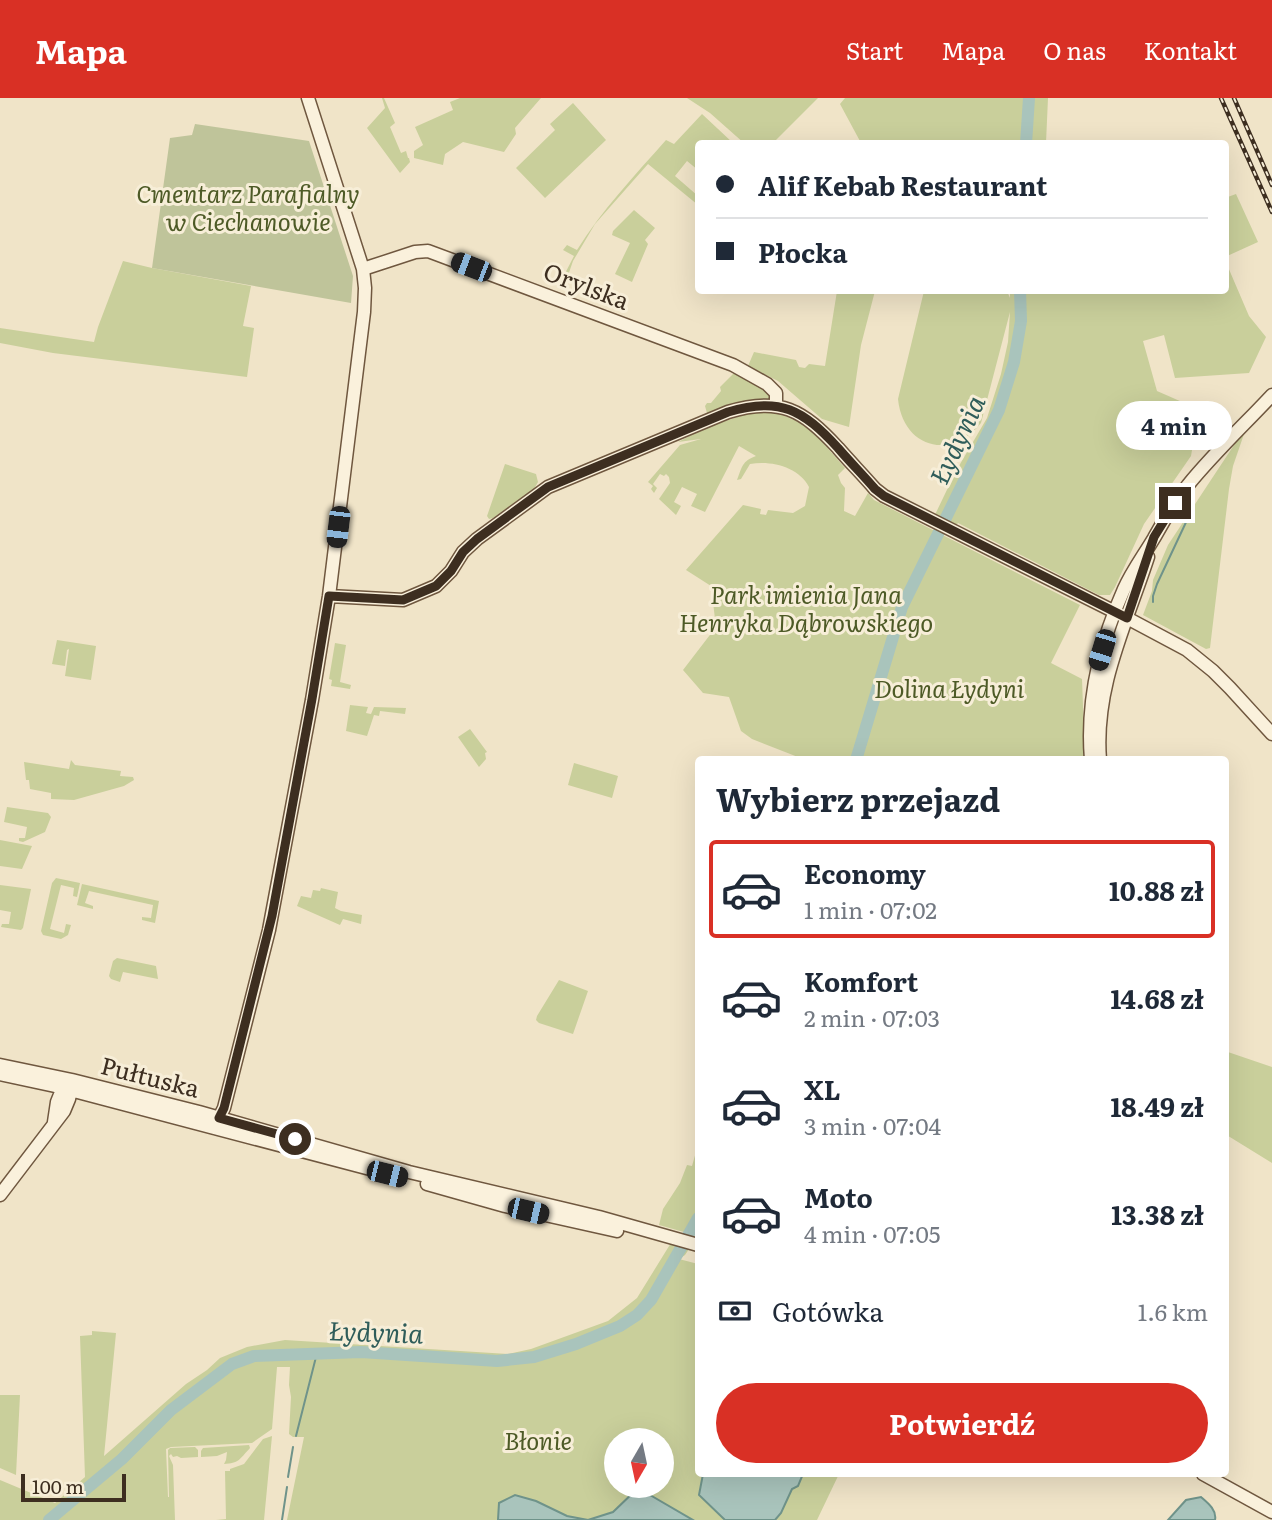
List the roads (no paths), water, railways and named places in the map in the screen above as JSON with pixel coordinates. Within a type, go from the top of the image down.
[{"type":"street","points":[[217,1123],[224,1108],[271,923],[312,699],[329,596],[364,312],[363,269],[309,98]]},
{"type":"street","name":"Orylska","points":[[363,269],[415,252],[428,251],[733,365],[767,384],[776,393],[776,406]]},
{"type":"street","points":[[1100,756],[1103,690],[1130,577],[1182,493],[1272,395]]},
{"type":"street","points":[[329,596],[403,600],[436,586],[451,571],[463,552],[548,487],[728,412],[747,406],[776,406],[793,411],[818,426],[884,496],[1187,650],[1230,688],[1272,734]]},
{"type":"street","points":[[1091,756],[1090,723],[1097,669],[1121,615]]},
{"type":"street","name":"Pułtuska","points":[[0,1065],[217,1123],[505,1206],[665,1239],[695,1249]]},
{"type":"street","name":"Pułtuska","points":[[0,1074],[68,1085],[96,1098],[217,1123]]},
{"type":"street","points":[[33,1081],[50,1097],[57,1116]]},
{"type":"street","points":[[0,1195],[57,1116],[68,1085]]},
{"type":"street","points":[[57,1116],[76,1102],[96,1098]]},
{"type":"street","points":[[1208,1477],[1272,1512]]},
{"type":"water","points":[[702,1477],[802,1477],[775,1520],[725,1520],[699,1495]]},
{"type":"water","points":[[515,1495],[536,1501],[567,1516],[588,1520],[498,1520],[499,1503]]},
{"type":"water","points":[[1201,1497],[1213,1510],[1215,1520],[1168,1520],[1186,1500]]},
{"type":"water","points":[[628,1498],[655,1498],[693,1520],[588,1520],[613,1512]]},
{"type":"waterway","name":"Łydynia","points":[[1026,140],[1029,98]]},
{"type":"waterway","name":"Łydynia","points":[[857,756],[902,607],[999,410],[1014,362],[1021,321],[1020,294]]},
{"type":"waterway","points":[[1153,602],[1157,584],[1188,518]]},
{"type":"waterway","name":"Łydynia","points":[[49,1520],[122,1459],[171,1410],[232,1364],[254,1356],[361,1352],[497,1361],[534,1357],[576,1344],[620,1326],[637,1315],[651,1300],[695,1223]]},
{"type":"waterway","points":[[296,1436],[317,1353]]},
{"type":"waterway","points":[[288,1477],[293,1447]]},
{"type":"waterway","points":[[282,1520],[287,1487]]},
{"type":"railway","points":[[1221,98],[1272,212]]},
{"type":"railway","points":[[1234,98],[1272,185]]},
{"type":"park label","name":"Cmentarz Parafialny w Ciechanowie","points":[[248,209]]},
{"type":"park label","name":"Park imienia Jana Henryka Dąbrowskiego","points":[[806,610]]},
{"type":"park label","name":"Dolina Łydyni","points":[[949,690]]},
{"type":"park label","name":"Błonie","points":[[538,1442]]}]
